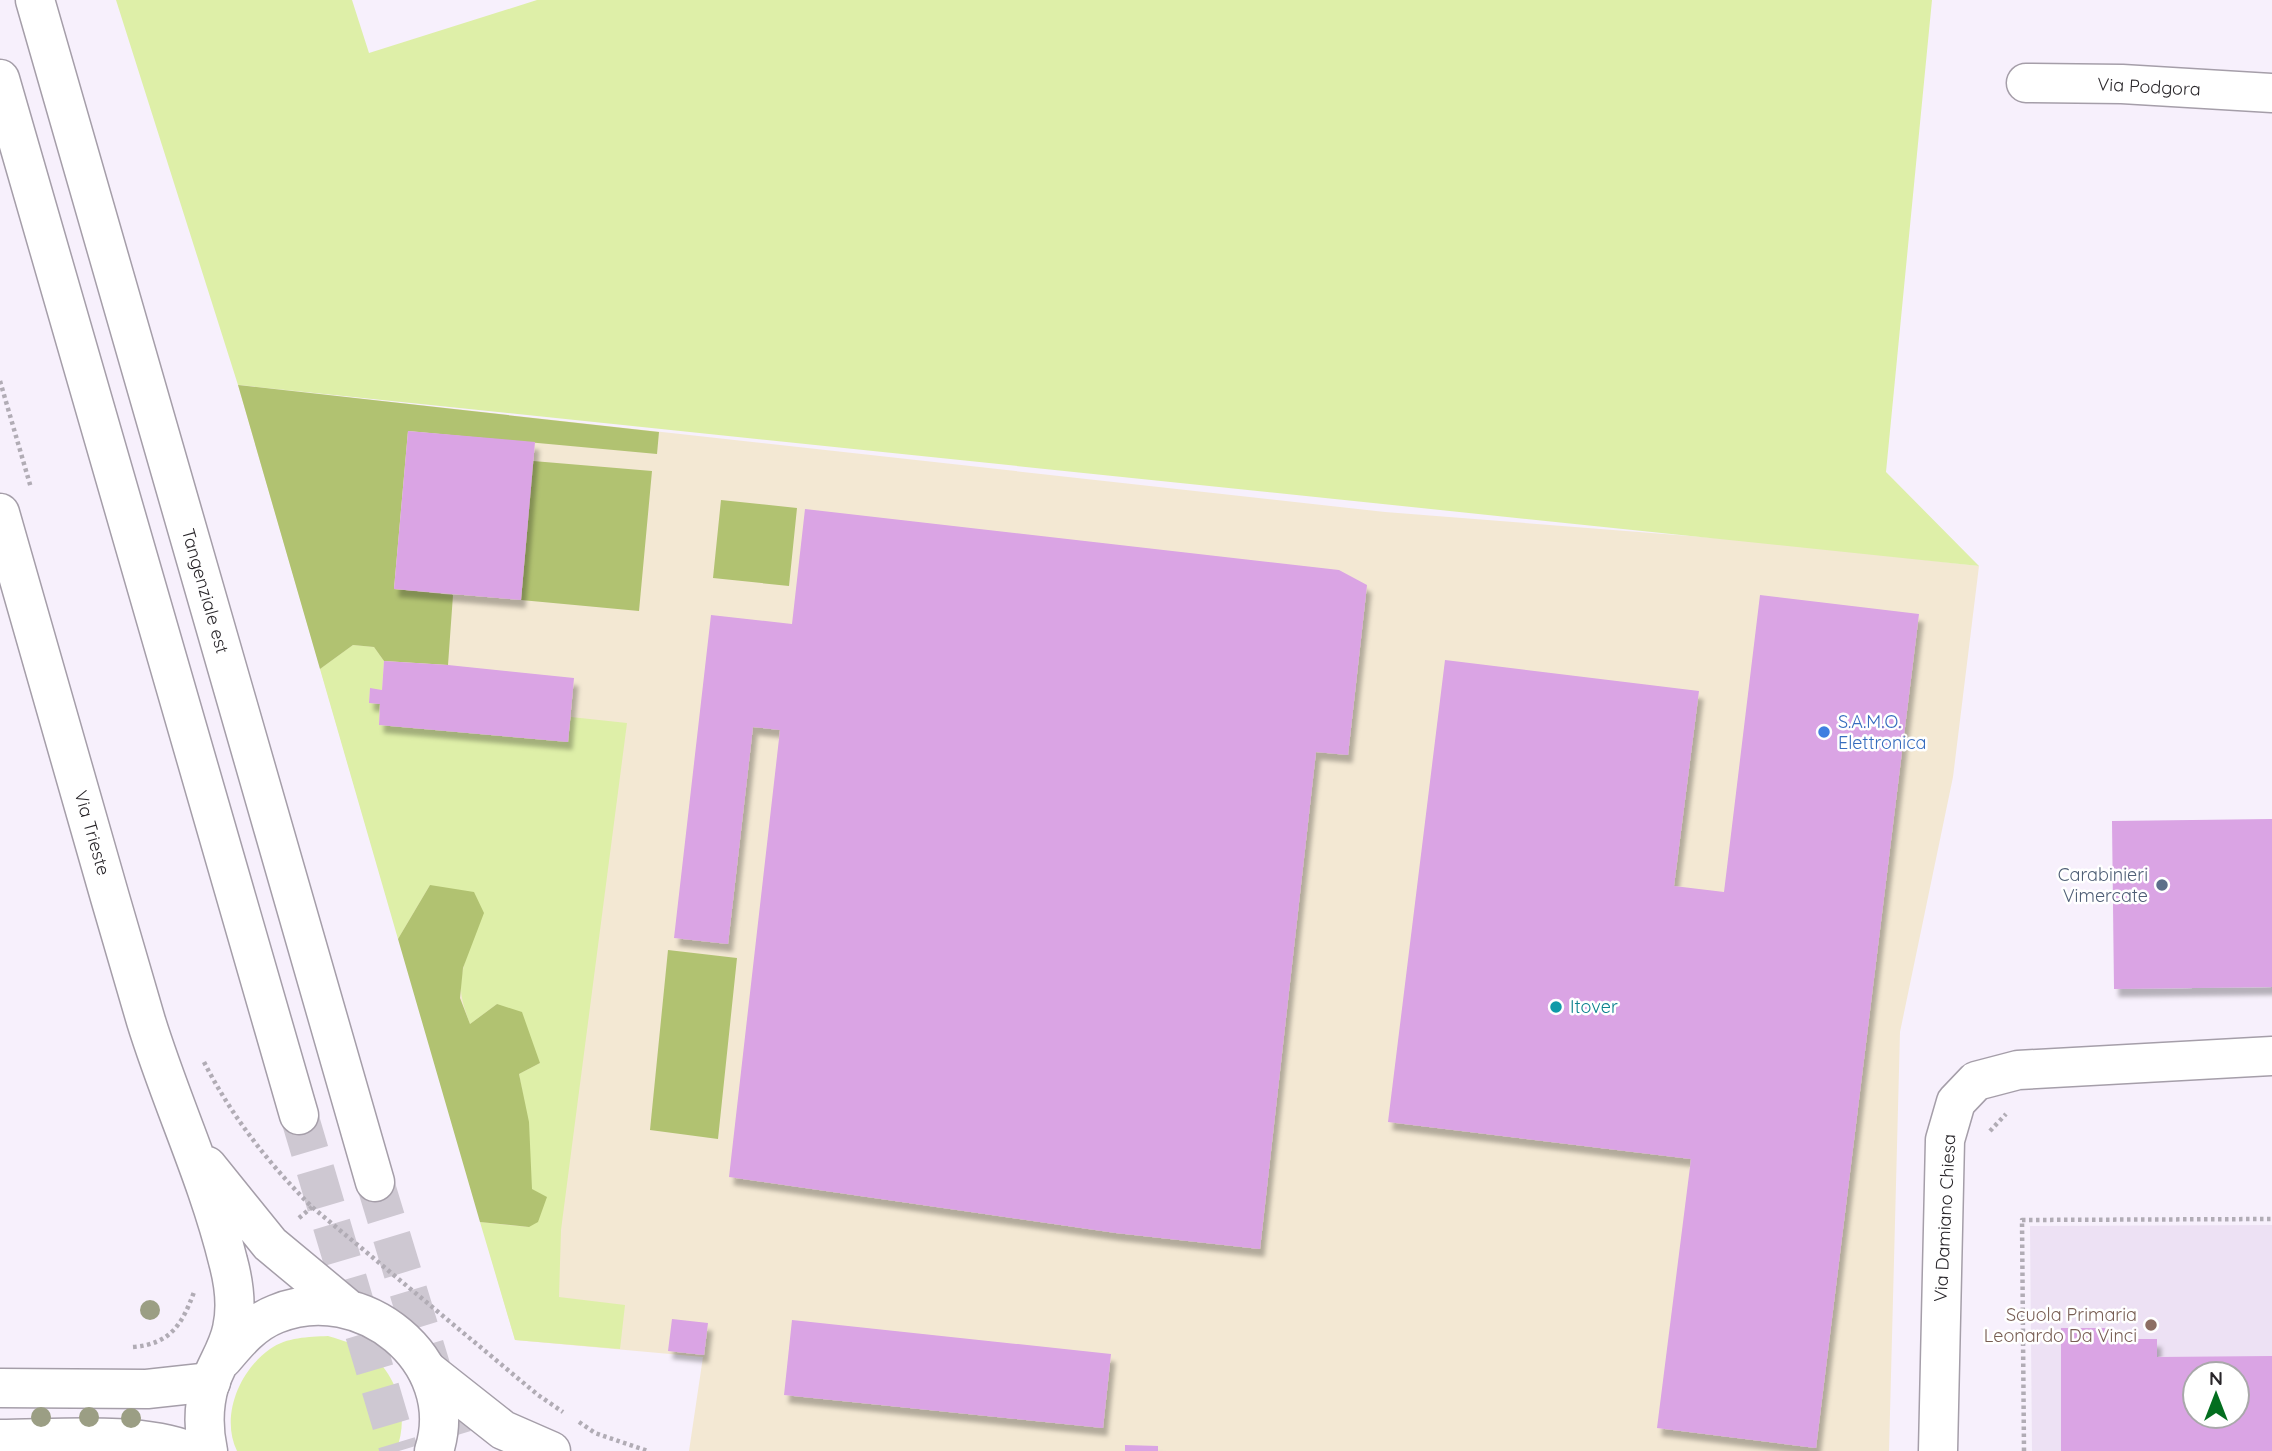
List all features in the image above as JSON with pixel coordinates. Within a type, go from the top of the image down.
[{"type":"main road","name":"Tangenziale est","points":[[35,0],[375,1182]]},
{"type":"main road","points":[[0,79],[299,1115]]},
{"type":"main road","name":"Via Podgora","points":[[2026,83],[2122,84],[2272,93]]},
{"type":"main road","name":"Via Trieste","points":[[17,507],[147,1024],[194,1150],[228,1262],[234,1295],[232,1328],[205,1407],[204,1434],[208,1451]]},
{"type":"main road","name":"Via Damiano Chiesa","points":[[1938,1451],[1945,1140],[1956,1102],[1976,1081],[2018,1070],[2272,1056]]},
{"type":"main road","name":"Via Trieste","points":[[194,1150],[271,1244],[347,1308]]},
{"type":"main road","name":"Via Trieste","points":[[216,1371],[245,1333],[276,1314],[311,1305],[347,1308],[380,1320],[407,1342],[427,1370],[438,1404],[438,1440],[434,1451]]},
{"type":"main road","points":[[427,1370],[503,1430],[551,1451]]},
{"type":"main road","points":[[0,1388],[147,1389],[216,1371]]},
{"type":"main road","points":[[0,1439],[130,1439],[154,1441],[189,1451]]},
{"type":"path","points":[[0,381],[17,507]]},
{"type":"path","points":[[201,1057],[253,1142],[281,1176],[312,1207],[538,1395],[595,1433],[648,1451]]},
{"type":"path","points":[[1987,1134],[2009,1112]]},
{"type":"path","points":[[2024,1451],[2022,1220],[2272,1219]]},
{"type":"path","points":[[125,1348],[158,1343],[167,1337],[184,1317],[194,1292],[195,1281]]},
{"type":"shaded area","points":[[238,385],[1385,512],[1766,542],[1979,566],[1953,777],[1900,1032],[1889,1451],[689,1451],[703,1357],[515,1340]]},
{"type":"shaded area","name":"Scuola Primaria Leonardo Da Vinci","points":[[2272,1225],[2272,1451],[2032,1451],[2030,1226]]},
{"type":"green space","points":[[116,0],[352,0],[369,53],[537,0],[1932,0],[1886,472],[1979,566],[238,385]]},
{"type":"green space","points":[[238,385],[659,432],[657,454],[408,431],[394,589],[453,595],[448,665],[384,661],[374,647],[353,645],[320,669]]},
{"type":"green space","points":[[533,461],[652,471],[639,611],[521,600]]},
{"type":"green space","points":[[721,500],[797,508],[789,586],[713,578]]},
{"type":"green space","points":[[353,645],[374,647],[384,661],[382,690],[370,689],[369,703],[380,704],[379,725],[568,742],[571,717],[627,723],[561,1230],[559,1297],[625,1305],[620,1349],[515,1340],[480,1222],[528,1227],[530,1150],[519,1074],[540,1063],[497,1004],[470,1024],[461,987],[469,949],[430,885],[398,939],[320,669]]},
{"type":"green space","points":[[430,885],[474,892],[484,913],[463,968],[460,998],[470,1024],[497,1004],[522,1012],[540,1063],[519,1074],[529,1122],[532,1189],[547,1197],[538,1222],[529,1227],[480,1222],[398,939]]},
{"type":"green space","points":[[668,950],[737,958],[718,1139],[650,1130]]},
{"type":"green space","points":[[328,1336],[368,1352],[390,1377],[400,1400],[402,1413],[396,1451],[237,1451],[232,1437],[232,1409],[242,1381],[250,1369],[270,1349],[283,1342]]},
{"type":"building","points":[[408,431],[535,442],[521,600],[394,589]]},
{"type":"building","points":[[805,509],[1339,570],[1367,585],[1348,755],[1316,752],[1260,1249],[1116,1233],[729,1177],[780,730],[753,727],[728,944],[674,938],[711,615],[792,624]]},
{"type":"building","points":[[1760,595],[1919,614],[1816,1448],[1657,1428],[1691,1159],[1388,1122],[1445,660],[1699,691],[1674,886],[1724,892]]},
{"type":"building","points":[[384,661],[574,678],[568,742],[379,725],[380,704],[369,703],[370,688],[382,690]]},
{"type":"building","points":[[2272,819],[2272,987],[2114,989],[2112,821]]},
{"type":"building","points":[[672,1319],[708,1323],[704,1355],[668,1351]]},
{"type":"building","points":[[792,1320],[1111,1354],[1103,1428],[784,1395]]},
{"type":"building","points":[[2061,1328],[2108,1328],[2108,1339],[2157,1339],[2157,1357],[2272,1356],[2272,1451],[2061,1451]]},
{"type":"building","points":[[1125,1445],[1158,1446],[1158,1451],[1125,1451]]},
{"type":"tunnel","points":[[299,1115],[399,1451]]},
{"type":"tunnel","points":[[375,1182],[457,1451]]},
{"type":"place","name":"S.A.M.O. Elettronica","points":[[1824,732]]},
{"type":"place","name":"Carabinieri Vimercate","points":[[2162,885]]},
{"type":"place","name":"Itover","points":[[1556,1007]]},
{"type":"place","name":"Scuola Primaria Leonardo Da Vinci","points":[[2151,1325]]}]
